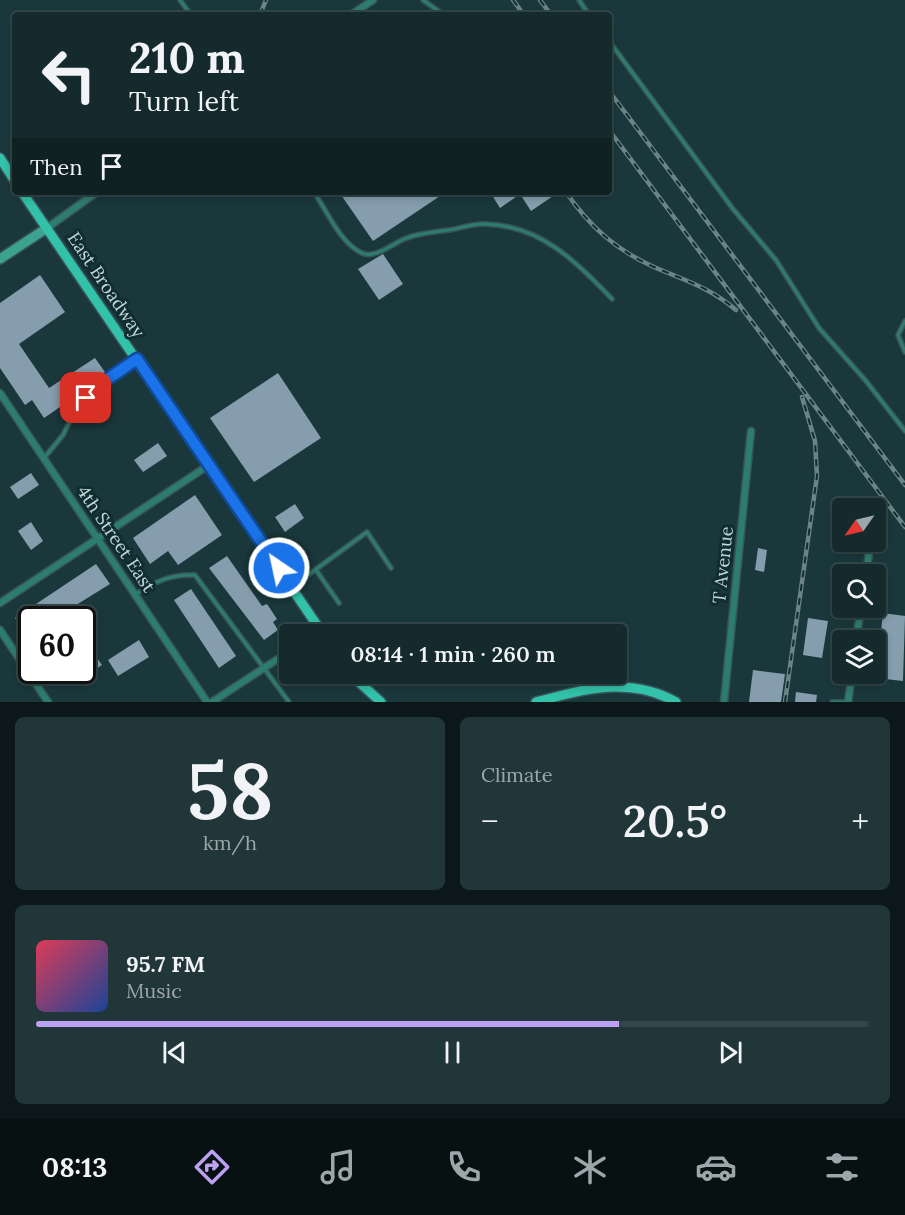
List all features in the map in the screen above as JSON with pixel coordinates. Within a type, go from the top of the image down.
[{"type":"main road","points":[[0,158],[12,176]]},
{"type":"main road","name":"East Broadway","points":[[24,195],[209,465],[314,624]]},
{"type":"main road","points":[[0,259],[47,228]]},
{"type":"main road","points":[[361,684],[381,702]]},
{"type":"main road","points":[[537,702],[582,690],[614,686],[649,691],[676,702]]},
{"type":"street","points":[[355,12],[373,0]]},
{"type":"street","points":[[47,228],[93,195]]},
{"type":"street","name":"4th Street East","points":[[0,393],[207,702]]},
{"type":"street","name":"T Avenue","points":[[724,702],[751,431]]},
{"type":"street","points":[[0,603],[209,465]]},
{"type":"street","points":[[0,630],[48,702]]},
{"type":"street","points":[[212,702],[279,658]]},
{"type":"street","points":[[846,702],[850,684]]},
{"type":"lane","points":[[423,0],[440,12]]},
{"type":"lane","points":[[612,45],[733,209],[776,260],[819,328],[866,381],[905,431]]},
{"type":"lane","points":[[316,195],[344,236],[360,253],[367,255],[378,252],[408,237],[429,232],[483,224],[496,225],[537,235],[555,245],[612,299]]},
{"type":"lane","points":[[905,321],[898,335],[905,352]]},
{"type":"lane","points":[[44,458],[63,435],[76,409],[96,387],[137,359]]},
{"type":"lane","points":[[291,587],[316,570],[321,563],[367,532],[391,568]]},
{"type":"lane","points":[[316,570],[339,603]]},
{"type":"lane","points":[[135,595],[154,582],[174,574],[195,574],[266,666],[290,702]]},
{"type":"lane","points":[[832,702],[846,702]]},
{"type":"building","points":[[341,195],[442,195],[373,241]]},
{"type":"building","points":[[492,195],[519,195],[500,208]]},
{"type":"building","points":[[521,195],[555,195],[531,211]]},
{"type":"building","points":[[383,254],[403,284],[379,300],[358,269]]},
{"type":"building","points":[[40,275],[65,312],[19,344],[49,388],[95,358],[107,375],[44,418],[32,400],[25,405],[0,368],[0,303]]},
{"type":"building","points":[[278,373],[321,438],[254,482],[210,418]]},
{"type":"building","points":[[158,443],[167,456],[143,472],[134,460]]},
{"type":"building","points":[[31,473],[39,485],[18,499],[10,487]]},
{"type":"building","points":[[195,495],[222,535],[178,565],[168,551],[150,564],[133,538]]},
{"type":"building","points":[[295,504],[304,518],[285,532],[275,517]]},
{"type":"building","points":[[31,522],[43,541],[31,550],[18,531]]},
{"type":"building","points":[[758,548],[767,550],[764,572],[755,570]]},
{"type":"building","points":[[227,556],[262,606],[267,604],[277,619],[273,622],[278,630],[264,640],[209,568]]},
{"type":"building","points":[[96,564],[110,584],[75,606],[33,606]]},
{"type":"building","points":[[191,589],[236,656],[219,668],[174,600]]},
{"type":"building","points":[[886,613],[905,616],[903,681],[886,679],[886,630],[881,630],[882,618],[886,618]]},
{"type":"building","points":[[808,618],[828,621],[822,658],[803,655]]},
{"type":"building","points":[[139,640],[149,657],[118,676],[108,660]]},
{"type":"building","points":[[96,657],[102,665],[96,669]]},
{"type":"building","points":[[753,670],[785,674],[781,702],[749,702]]},
{"type":"building","points":[[796,692],[817,695],[816,702],[795,702]]},
{"type":"railway","points":[[261,12],[266,0]]},
{"type":"railway","points":[[513,0],[522,12]]},
{"type":"railway","points":[[540,0],[549,12]]},
{"type":"railway","points":[[612,95],[905,485]]},
{"type":"railway","points":[[612,134],[905,527]]},
{"type":"railway","points":[[568,195],[584,216],[604,236],[627,253],[707,290],[736,310]]},
{"type":"railway","points":[[785,702],[817,476],[815,441],[802,397]]},
{"type":"route","points":[[86,398],[96,387],[137,359],[279,568]]}]
